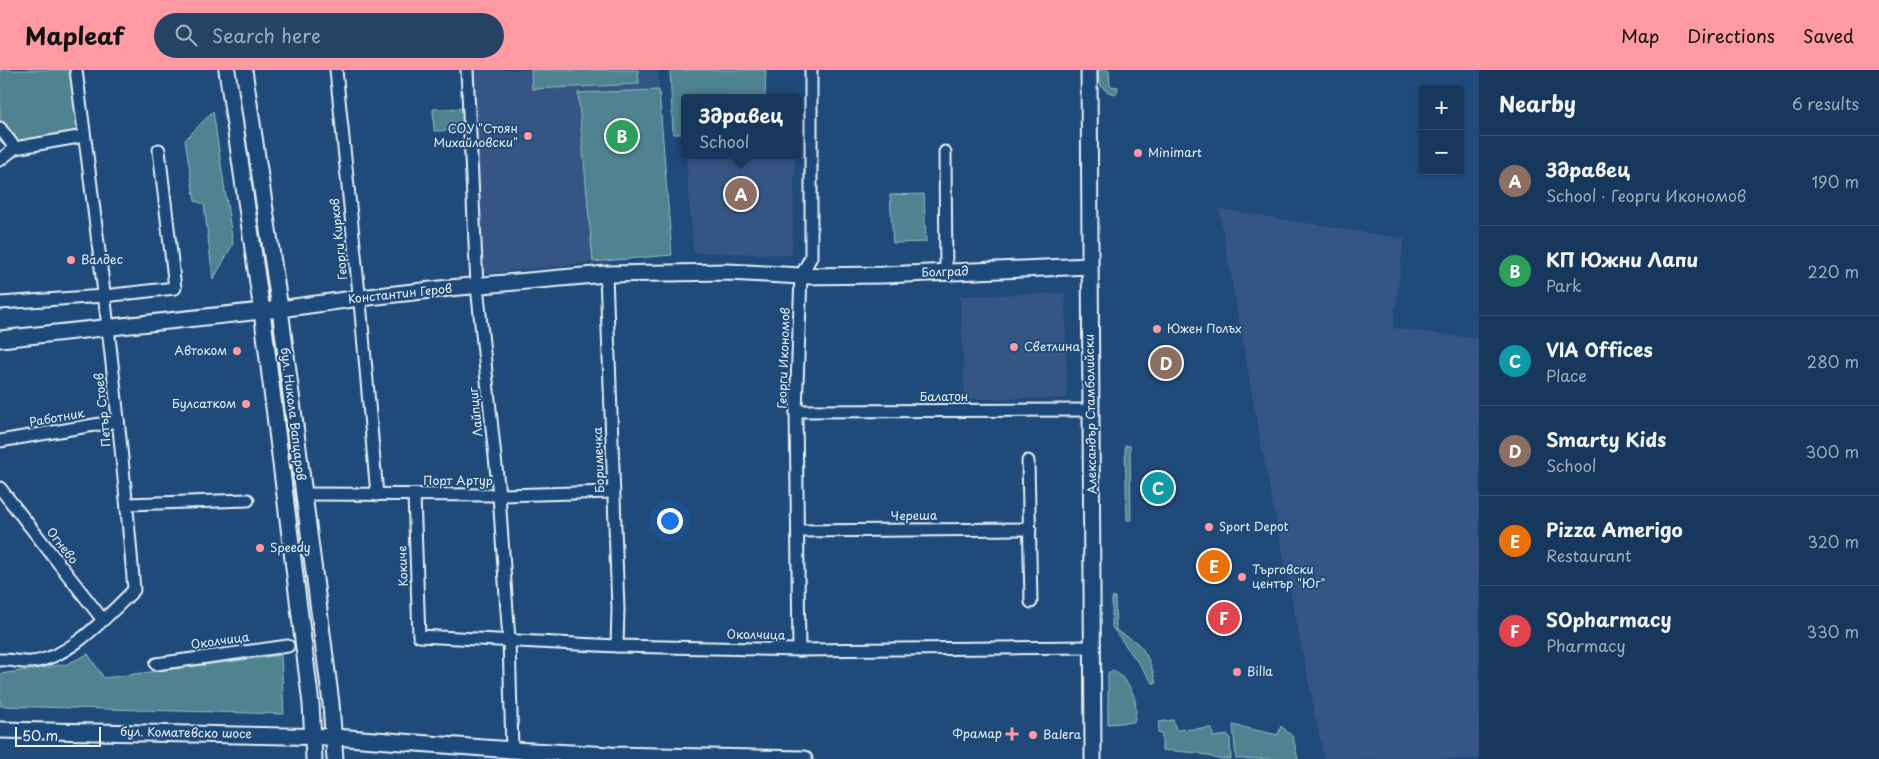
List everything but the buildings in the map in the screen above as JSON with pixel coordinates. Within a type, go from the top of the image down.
[{"type":"street","name":"Петър Стоев","points":[[0,660],[31,662],[63,653],[103,620],[134,590],[127,504],[108,328],[76,70]]},
{"type":"street","name":"бул. Никола Вапцаров","points":[[227,70],[262,311],[311,704],[314,759]]},
{"type":"street","name":"бул. Никола Вапцаров","points":[[244,70],[280,309],[334,737],[335,759]]},
{"type":"street","name":"Георги Кирков","points":[[336,70],[360,298],[377,495]]},
{"type":"street","name":"Лайпциг","points":[[467,70],[477,286],[499,494],[509,640],[512,750]]},
{"type":"street","name":"Георги Икономов","points":[[799,650],[796,412],[801,276],[811,257],[811,70]]},
{"type":"street","name":"Александър Стамболийски","points":[[1088,70],[1093,759]]},
{"type":"street","points":[[0,128],[15,148]]},
{"type":"street","points":[[0,160],[15,148],[84,136]]},
{"type":"street","points":[[0,303],[104,296],[175,288],[159,150]]},
{"type":"street","points":[[945,152],[946,272]]},
{"type":"street","name":"Болград","points":[[801,276],[1090,266]]},
{"type":"street","name":"Константин Геров","points":[[0,339],[280,309],[360,298],[606,274],[727,272],[801,276]]},
{"type":"street","name":"Боримечка","points":[[606,274],[618,609],[617,646]]},
{"type":"street","name":"Балатон","points":[[796,412],[1091,410]]},
{"type":"street","name":"Работник","points":[[0,441],[118,422]]},
{"type":"street","points":[[1028,461],[1031,602]]},
{"type":"street","name":"Огнево","points":[[0,488],[103,620]]},
{"type":"street","name":"Порт Артур","points":[[303,494],[414,495],[613,492]]},
{"type":"street","name":"Кокиче","points":[[414,495],[419,636]]},
{"type":"street","points":[[127,504],[248,500]]},
{"type":"street","name":"Череша","points":[[798,531],[1030,529]]},
{"type":"street","name":"Околчица","points":[[419,636],[617,646],[799,650],[1092,647]]},
{"type":"street","name":"Околчица","points":[[156,664],[288,646]]},
{"type":"street","name":"бул. Коматевско шосе","points":[[0,730],[334,737]]},
{"type":"street","points":[[334,737],[611,755],[804,759]]},
{"type":"shaded area","name":"СОУ \"Стоян Михайловски\"","points":[[470,70],[531,70],[533,89],[639,84],[638,70],[658,70],[659,90],[578,93],[593,262],[484,274]]},
{"type":"shaded area","points":[[686,159],[795,159],[792,255],[693,252]]},
{"type":"shaded area","points":[[1219,209],[1404,239],[1393,328],[1479,339],[1479,759],[1324,759],[1263,455]]},
{"type":"shaded area","name":"Светлина","points":[[1065,293],[1067,398],[965,399],[960,296]]},
{"type":"green space","points":[[0,70],[76,70],[84,136],[15,148],[0,128]]},
{"type":"green space","points":[[531,70],[638,70],[639,84],[532,89]]},
{"type":"green space","points":[[670,70],[766,70],[765,94],[681,94],[681,134],[673,134]]},
{"type":"green space","points":[[1098,70],[1109,70],[1110,86],[1118,87],[1117,93],[1114,94],[1106,91],[1101,86]]},
{"type":"green space","points":[[659,90],[672,255],[593,262],[578,93]]},
{"type":"green space","points":[[468,108],[469,130],[434,131],[433,109]]},
{"type":"green space","points":[[213,111],[233,244],[213,280],[204,204],[195,201],[185,140]]},
{"type":"green space","points":[[924,194],[926,242],[893,243],[890,195]]},
{"type":"green space","points":[[1125,445],[1130,446],[1131,520],[1127,520]]},
{"type":"green space","points":[[1115,597],[1116,630],[1138,643],[1142,648],[1151,666],[1156,683],[1153,683],[1112,627],[1112,598]]},
{"type":"green space","points":[[88,654],[104,678],[281,655],[284,714],[0,706],[0,674],[67,664]]},
{"type":"green space","points":[[1113,670],[1125,680],[1135,699],[1136,714],[1134,722],[1108,724],[1108,673]]},
{"type":"green space","points":[[1173,720],[1176,730],[1212,728],[1213,737],[1228,735],[1230,737],[1231,759],[1218,759],[1199,753],[1162,750],[1162,734],[1158,733],[1159,722]]},
{"type":"green space","points":[[1233,725],[1278,735],[1281,726],[1293,737],[1298,759],[1236,759]]},
{"type":"place","name":"СОУ \"Стоян Михайловски\"","points":[[528,136]]},
{"type":"place","name":"КП Южни Лапи","points":[[622,136]]},
{"type":"place","name":"Minimart","points":[[1138,153]]},
{"type":"place","name":"Здравец","points":[[741,194]]},
{"type":"place","name":"Валдес","points":[[71,260]]},
{"type":"place","name":"Южен Полъх","points":[[1157,329]]},
{"type":"place","name":"Светлина","points":[[1014,347]]},
{"type":"place","name":"Автоком","points":[[237,351]]},
{"type":"place","name":"Smarty Kids","points":[[1166,363]]},
{"type":"place","name":"Булсатком","points":[[246,404]]},
{"type":"place","name":"VIA Offices","points":[[1158,488]]},
{"type":"place","name":"Sport Depot","points":[[1209,527]]},
{"type":"place","name":"Speedy","points":[[260,548]]},
{"type":"place","name":"Pizza Amerigo","points":[[1214,566]]},
{"type":"place","name":"Търговски център \"Юг\"","points":[[1242,577]]},
{"type":"place","name":"SOpharmacy","points":[[1224,618]]},
{"type":"place","name":"Billa","points":[[1237,672]]},
{"type":"place","name":"Фрамар","points":[[1012,734]]},
{"type":"place","name":"Balera","points":[[1033,735]]}]
